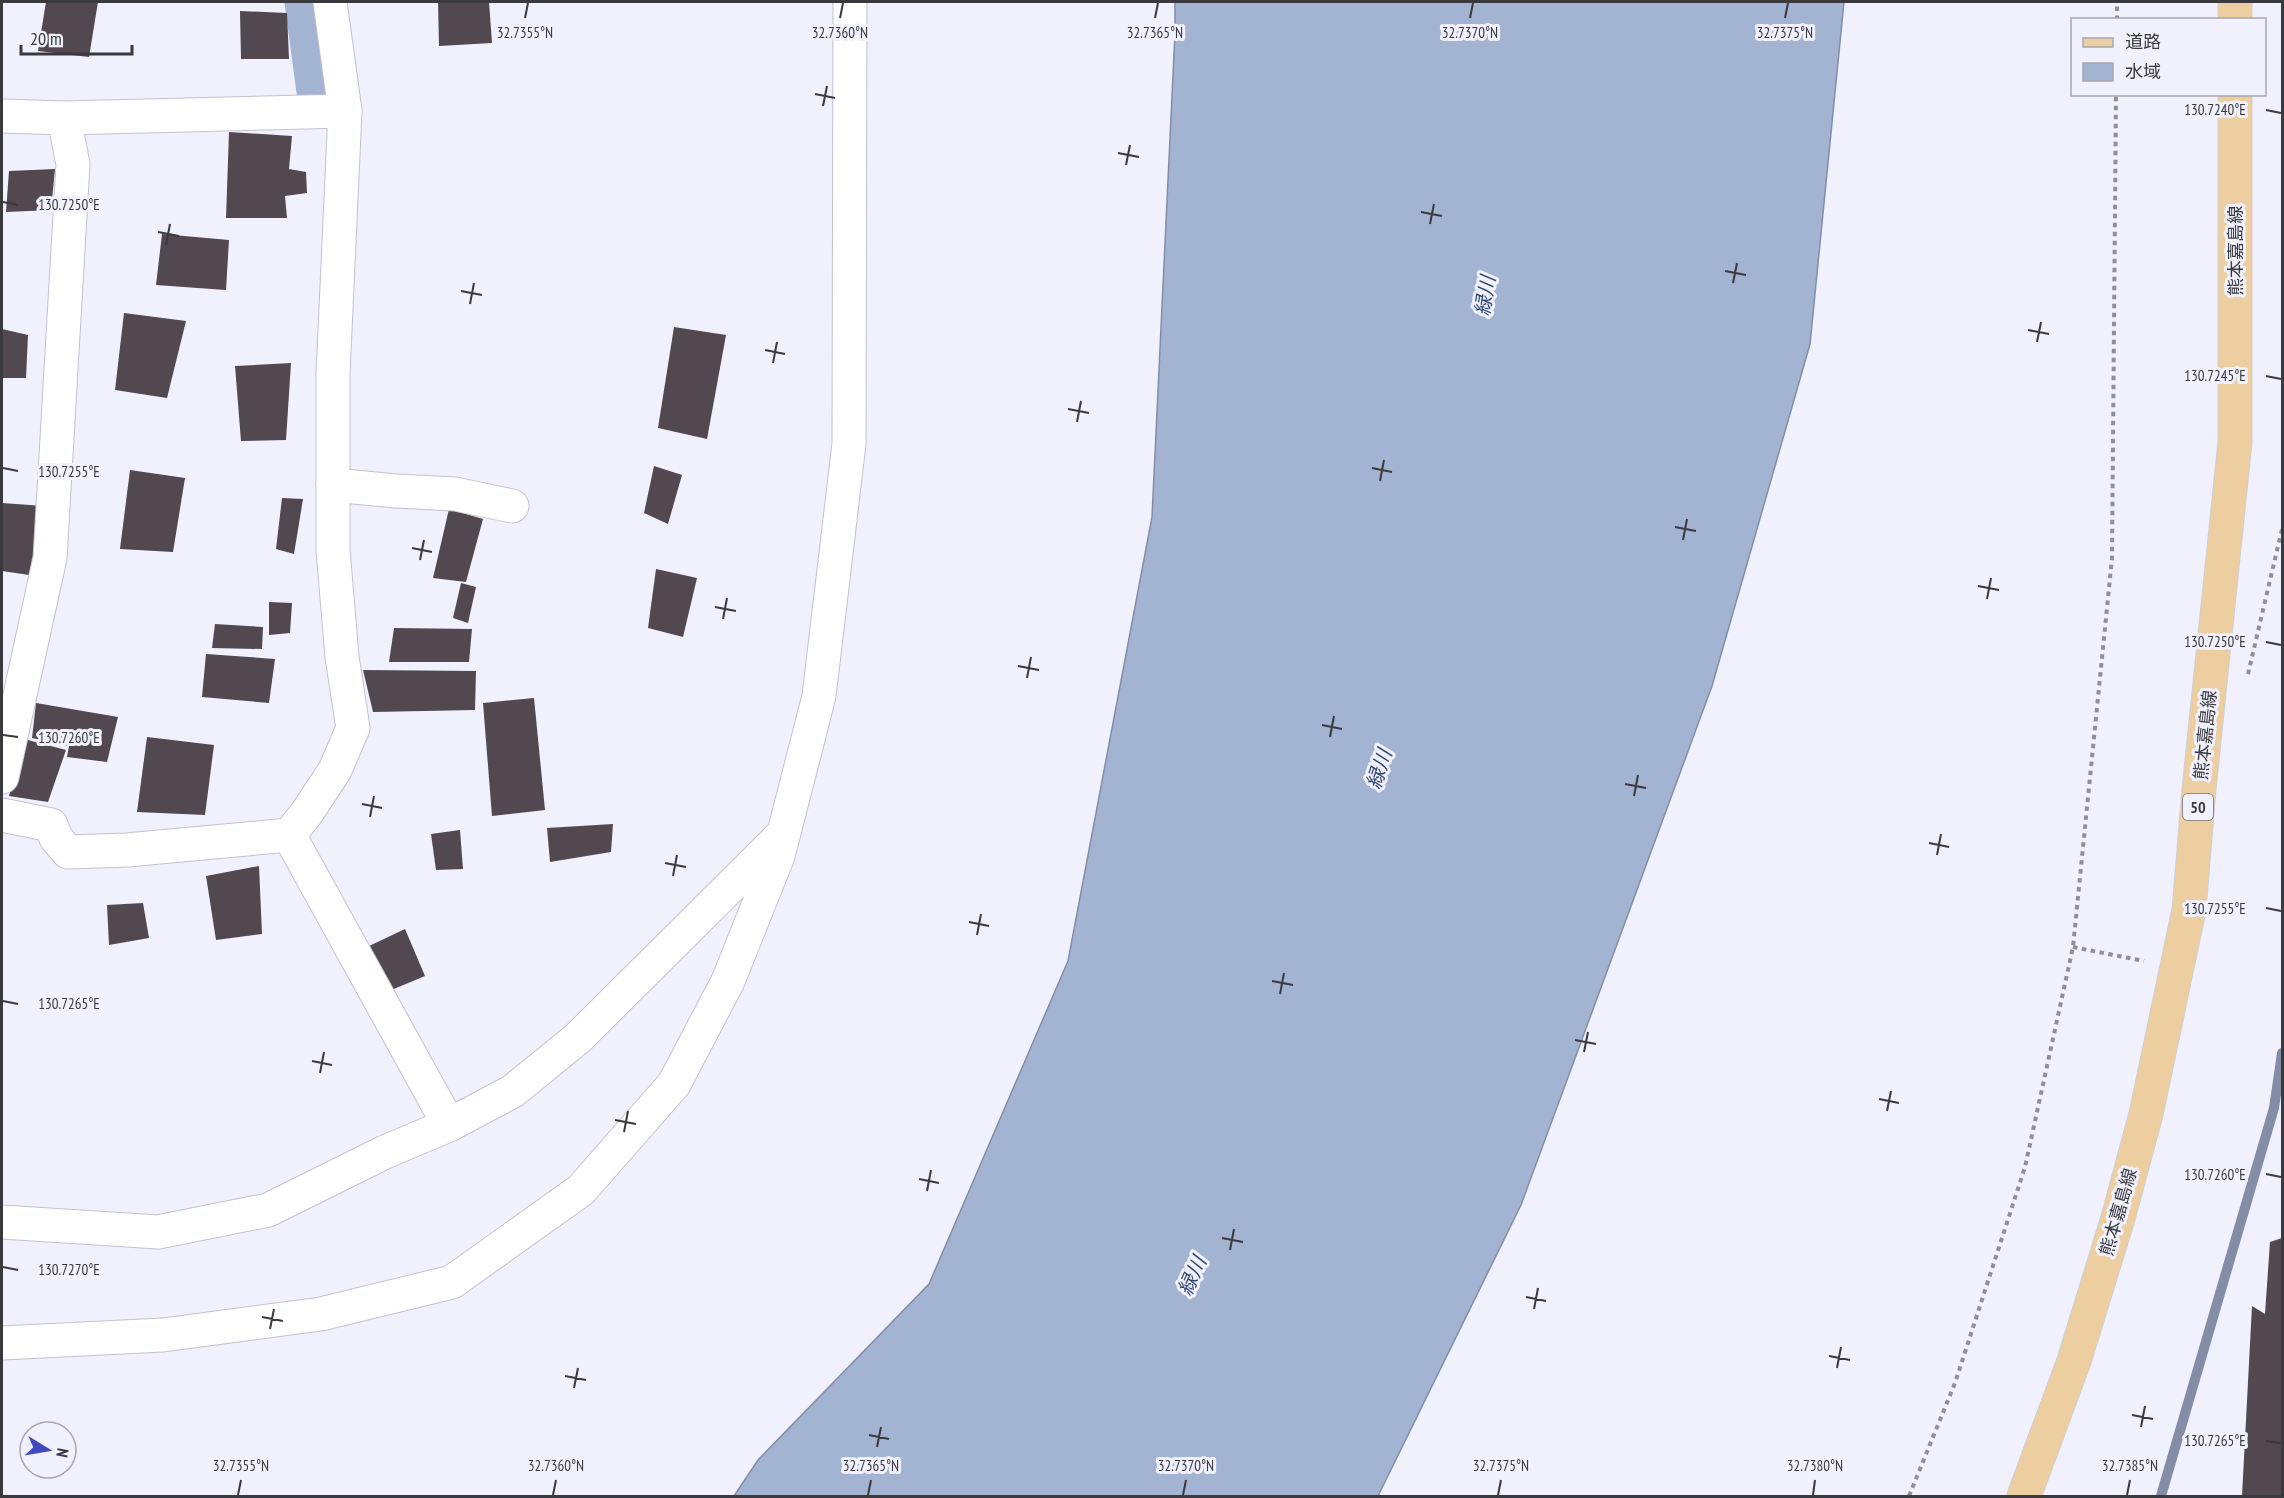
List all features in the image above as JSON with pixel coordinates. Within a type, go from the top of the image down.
[{"type":"main road","points":[[2235,2],[2235,18]]},
{"type":"main road","name":"熊本嘉島線","points":[[2024,1497],[2074,1360],[2118,1218],[2146,1114],[2189,910],[2199,789],[2235,442],[2235,96]]},
{"type":"street","points":[[2,815],[51,825],[56,838],[68,852],[127,850],[289,835],[335,770],[353,728],[341,645],[333,550],[333,374],[345,111],[330,2]]},
{"type":"street","points":[[2,1343],[164,1335],[321,1314],[452,1282],[581,1190],[674,1084],[728,981],[778,856],[819,696],[849,444],[850,2]]},
{"type":"street","points":[[2,116],[64,118],[345,111]]},
{"type":"street","points":[[2,777],[50,558],[73,164],[64,118]]},
{"type":"street","points":[[333,484],[396,491],[455,494],[512,506]]},
{"type":"street","points":[[2,1222],[158,1232],[268,1210],[386,1152],[449,1125],[513,1091],[578,1038],[784,832]]},
{"type":"street","points":[[289,835],[449,1125]]},
{"type":"path","points":[[2117,2],[2117,18]]},
{"type":"path","points":[[1909,1497],[1954,1383],[2025,1167],[2073,947],[2112,558],[2116,96]]},
{"type":"path","points":[[2073,947],[2177,967]]},
{"type":"water","name":"緑川","points":[[1175,2],[1844,2],[1810,344],[1712,686],[1521,1205],[1378,1496],[734,1496],[758,1460],[929,1284],[1068,961],[1152,517]]},
{"type":"building","points":[[46,2],[98,2],[89,57],[38,51]]},
{"type":"building","points":[[438,2],[489,2],[492,43],[439,46]]},
{"type":"building","points":[[240,11],[287,13],[289,59],[241,59]]},
{"type":"building","points":[[229,132],[292,136],[289,169],[306,172],[307,193],[285,196],[287,218],[226,218]]},
{"type":"building","points":[[55,169],[51,210],[6,212],[9,171]]},
{"type":"building","points":[[162,234],[229,240],[226,290],[156,285]]},
{"type":"building","points":[[124,313],[186,321],[167,398],[115,390]]},
{"type":"building","points":[[674,327],[726,335],[707,439],[658,428]]},
{"type":"building","points":[[2,329],[28,335],[26,378],[2,378]]},
{"type":"building","points":[[291,363],[286,440],[241,441],[235,366]]},
{"type":"building","points":[[654,466],[682,475],[668,524],[644,513]]},
{"type":"building","points":[[130,470],[185,478],[173,552],[120,549]]},
{"type":"building","points":[[282,498],[303,499],[294,554],[276,549]]},
{"type":"building","points":[[2,503],[44,506],[36,576],[2,571]]},
{"type":"building","points":[[449,509],[483,519],[466,582],[433,578]]},
{"type":"building","points":[[656,569],[697,578],[683,637],[648,628]]},
{"type":"building","points":[[461,583],[476,587],[468,623],[453,618]]},
{"type":"building","points":[[269,602],[292,603],[290,633],[269,635]]},
{"type":"building","points":[[215,624],[263,627],[262,649],[212,648]]},
{"type":"building","points":[[394,628],[472,629],[469,662],[389,662]]},
{"type":"building","points":[[206,654],[275,659],[269,703],[202,697]]},
{"type":"building","points":[[363,670],[476,671],[475,710],[373,712]]},
{"type":"building","points":[[534,698],[545,810],[492,816],[483,703]]},
{"type":"building","points":[[36,703],[118,717],[107,762],[67,757],[69,746],[32,738]]},
{"type":"building","points":[[147,737],[214,745],[205,815],[137,812]]},
{"type":"building","points":[[24,739],[66,750],[48,802],[9,796]]},
{"type":"building","points":[[613,824],[611,852],[550,862],[547,828]]},
{"type":"building","points":[[460,830],[463,869],[436,870],[431,834]]},
{"type":"building","points":[[259,866],[262,934],[216,940],[206,876]]},
{"type":"building","points":[[143,903],[149,938],[109,945],[107,905]]},
{"type":"building","points":[[405,929],[425,976],[389,991],[367,947]]},
{"type":"building","points":[[2282,1238],[2282,1496],[2242,1496],[2252,1306],[2265,1314],[2270,1242]]},
{"type":"waterway","points":[[304,2],[317,99]]},
{"type":"waterway","points":[[2161,1496],[2274,1108],[2282,1053]]}]
